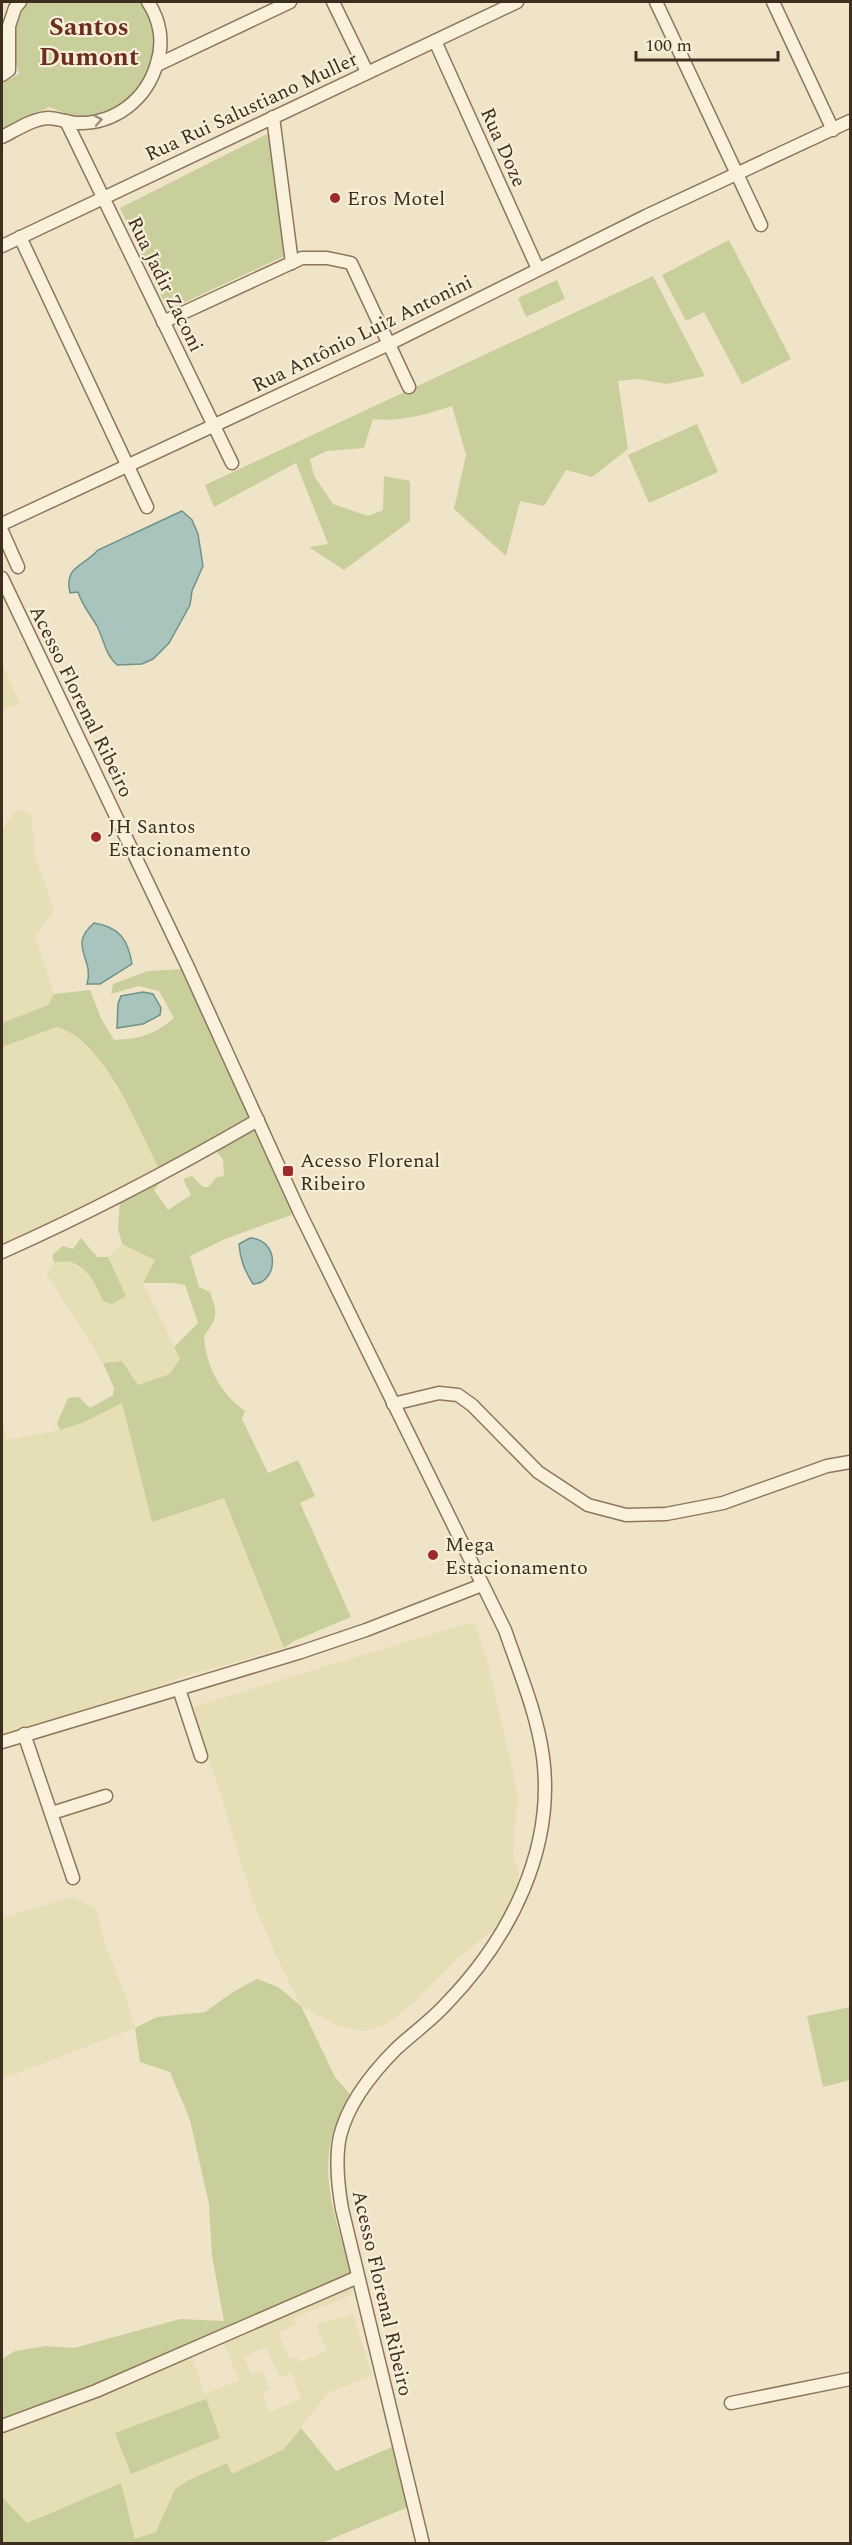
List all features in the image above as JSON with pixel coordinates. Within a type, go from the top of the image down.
[{"type":"street","points":[[2,137],[35,121],[49,118],[93,122],[109,118],[127,109],[147,86],[157,65],[161,34],[148,2]]},
{"type":"street","points":[[157,65],[290,2]]},
{"type":"street","points":[[333,2],[367,72]]},
{"type":"street","name":"Rua Rui Salustiano Muller","points":[[2,246],[517,2]]},
{"type":"street","points":[[656,2],[761,225]]},
{"type":"street","points":[[772,2],[833,130]]},
{"type":"street","points":[[2,75],[9,70],[10,65],[9,26],[16,4]]},
{"type":"street","name":"Rua Doze","points":[[435,41],[538,269]]},
{"type":"street","points":[[273,117],[292,263]]},
{"type":"street","name":"Rua Jadir Zaconi","points":[[66,121],[232,463]]},
{"type":"street","name":"Rua Antônio Luiz Antonini","points":[[2,524],[389,344],[538,269],[850,121]]},
{"type":"street","points":[[20,237],[147,507]]},
{"type":"street","points":[[163,322],[302,258],[327,258],[351,262],[409,387]]},
{"type":"street","points":[[2,531],[18,567]]},
{"type":"street","name":"Acesso Florenal Ribeiro","points":[[2,578],[182,954],[299,1211],[504,1630],[530,1704],[543,1757],[544,1788],[541,1827],[532,1867],[508,1924],[480,1966],[446,2004],[395,2050],[374,2073],[358,2096],[340,2136],[338,2185],[423,2544]]},
{"type":"street","points":[[2,1252],[62,1225],[162,1174],[258,1120]]},
{"type":"street","points":[[393,1404],[439,1393],[458,1395],[472,1405],[538,1472],[588,1505],[626,1515],[666,1514],[723,1503],[827,1466],[850,1462]]},
{"type":"street","points":[[2,1742],[366,1630],[482,1585]]},
{"type":"street","points":[[179,1689],[201,1756]]},
{"type":"street","points":[[24,1734],[73,1878]]},
{"type":"street","points":[[52,1813],[106,1796]]},
{"type":"street","points":[[2,2426],[96,2391],[358,2277]]},
{"type":"street","points":[[731,2403],[850,2379]]},
{"type":"shaded area","points":[[2,663],[20,704],[2,710]]},
{"type":"shaded area","points":[[18,809],[31,814],[36,859],[54,911],[35,936],[54,994],[48,1005],[2,1023],[2,830]]},
{"type":"shaded area","points":[[58,1027],[66,1030],[99,1058],[141,1128],[162,1174],[2,1252],[2,1047]]},
{"type":"shaded area","points":[[122,1244],[155,1260],[143,1283],[180,1358],[170,1374],[138,1385],[122,1361],[103,1363],[47,1274],[54,1263],[71,1262],[84,1271],[97,1287],[103,1300],[126,1296],[108,1257]]},
{"type":"shaded area","points":[[122,1402],[152,1522],[224,1497],[284,1648],[182,1677],[143,1692],[2,1737],[2,1420],[7,1440],[60,1430],[82,1423]]},
{"type":"shaded area","points":[[468,1623],[475,1624],[488,1663],[518,1795],[513,1852],[519,1875],[512,1903],[496,1928],[459,1957],[417,2000],[393,2019],[383,2026],[365,2031],[338,2026],[301,2006],[274,1951],[253,1902],[221,1796],[191,1709]]},
{"type":"shaded area","points":[[72,1897],[97,1909],[104,1942],[135,2028],[2,2079],[2,1918]]},
{"type":"shaded area","points":[[350,2282],[353,2294],[294,2318],[296,2325],[278,2333],[289,2359],[296,2356],[300,2362],[326,2351],[317,2325],[353,2314],[372,2376],[328,2393],[284,2449],[232,2474],[228,2463],[175,2489],[156,2533],[136,2540],[120,2483],[26,2523],[2,2497],[2,2430],[189,2348],[205,2394],[239,2380],[220,2335]],"holes":[[[266,2347],[279,2377],[292,2373],[301,2399],[270,2412],[263,2392],[270,2389],[262,2370],[251,2374],[244,2357]]]},
{"type":"green space","points":[[28,2],[141,2],[151,19],[155,37],[154,56],[149,74],[139,90],[125,104],[108,113],[84,117],[49,107],[2,130],[2,83],[19,74],[14,36],[19,19]]},
{"type":"green space","points":[[269,133],[289,254],[168,310],[120,208]]},
{"type":"green space","points":[[729,240],[791,359],[742,384],[704,312],[686,321],[662,275]]},
{"type":"green space","points":[[653,276],[705,376],[667,384],[638,379],[618,381],[628,449],[592,477],[566,470],[544,506],[520,501],[506,556],[454,509],[466,455],[452,406],[403,419],[373,419],[364,448],[327,451],[310,459],[314,476],[333,504],[368,516],[383,510],[384,476],[410,481],[410,521],[344,570],[309,547],[328,544],[296,463],[214,507],[205,485]]},
{"type":"green space","points":[[557,280],[565,299],[526,317],[518,298]]},
{"type":"green space","points":[[697,424],[718,472],[649,503],[628,455]]},
{"type":"green space","points":[[184,969],[252,1125],[294,1214],[225,1239],[190,1256],[199,1287],[210,1292],[214,1305],[214,1320],[204,1336],[211,1368],[228,1396],[245,1411],[242,1419],[268,1473],[298,1460],[315,1496],[300,1503],[351,1617],[294,1641],[284,1648],[224,1498],[152,1522],[122,1403],[82,1423],[60,1430],[57,1423],[68,1398],[79,1397],[90,1408],[113,1395],[114,1388],[103,1363],[122,1361],[138,1385],[170,1374],[180,1358],[174,1347],[198,1323],[185,1285],[143,1283],[155,1260],[122,1244],[118,1228],[120,1201],[161,1178],[154,1190],[168,1210],[191,1195],[183,1179],[192,1176],[203,1187],[208,1187],[217,1177],[224,1176],[223,1159],[213,1147],[162,1174],[120,1090],[91,1050],[75,1036],[57,1027],[2,1047],[2,1023],[48,1005],[54,994],[90,990],[101,1018],[114,1040],[146,1035],[174,1018],[159,991],[138,986],[111,994],[113,984],[148,971]]},
{"type":"green space","points":[[81,1238],[97,1257],[108,1257],[126,1296],[112,1304],[103,1301],[95,1284],[83,1269],[71,1262],[54,1263],[52,1255],[63,1246],[73,1249]]},
{"type":"green space","points":[[257,1979],[278,1987],[301,2006],[335,2077],[350,2094],[333,2133],[328,2169],[333,2207],[354,2280],[2,2430],[2,2359],[15,2351],[46,2346],[74,2348],[180,2319],[224,2321],[212,2256],[209,2204],[190,2120],[170,2072],[140,2062],[135,2028],[157,2017],[205,2012],[233,1992]]},
{"type":"green space","points":[[850,2007],[850,2080],[823,2087],[807,2016]]},
{"type":"green space","points":[[206,2399],[220,2438],[131,2474],[115,2433]]},
{"type":"green space","points":[[301,2428],[336,2471],[392,2447],[408,2507],[322,2543],[2,2544],[2,2497],[27,2523],[121,2483],[135,2539],[156,2532],[175,2489],[227,2463],[232,2474],[284,2449]]},
{"type":"water","points":[[182,511],[192,520],[198,534],[203,566],[192,591],[190,605],[169,643],[153,659],[142,664],[117,665],[107,652],[97,626],[78,592],[70,593],[69,584],[72,572],[98,550]]},
{"type":"water","points":[[94,923],[110,928],[121,936],[128,948],[132,964],[100,984],[87,984],[88,967],[82,946],[86,931]]},
{"type":"water","points":[[143,992],[153,994],[161,1008],[160,1015],[143,1024],[117,1028],[118,1004],[121,996]]},
{"type":"water","points":[[250,1238],[267,1246],[272,1261],[267,1277],[253,1284],[243,1265],[239,1244]]},
{"type":"place","name":"Eros Motel","points":[[335,198]]},
{"type":"place","name":"JH Santos Estacionamento","points":[[96,837]]},
{"type":"place","name":"Acesso Florenal Ribeiro","points":[[288,1171]]},
{"type":"place","name":"Mega Estacionamento","points":[[433,1555]]},
{"type":"district","name":"Santos Dumont","points":[[89,40]]}]
